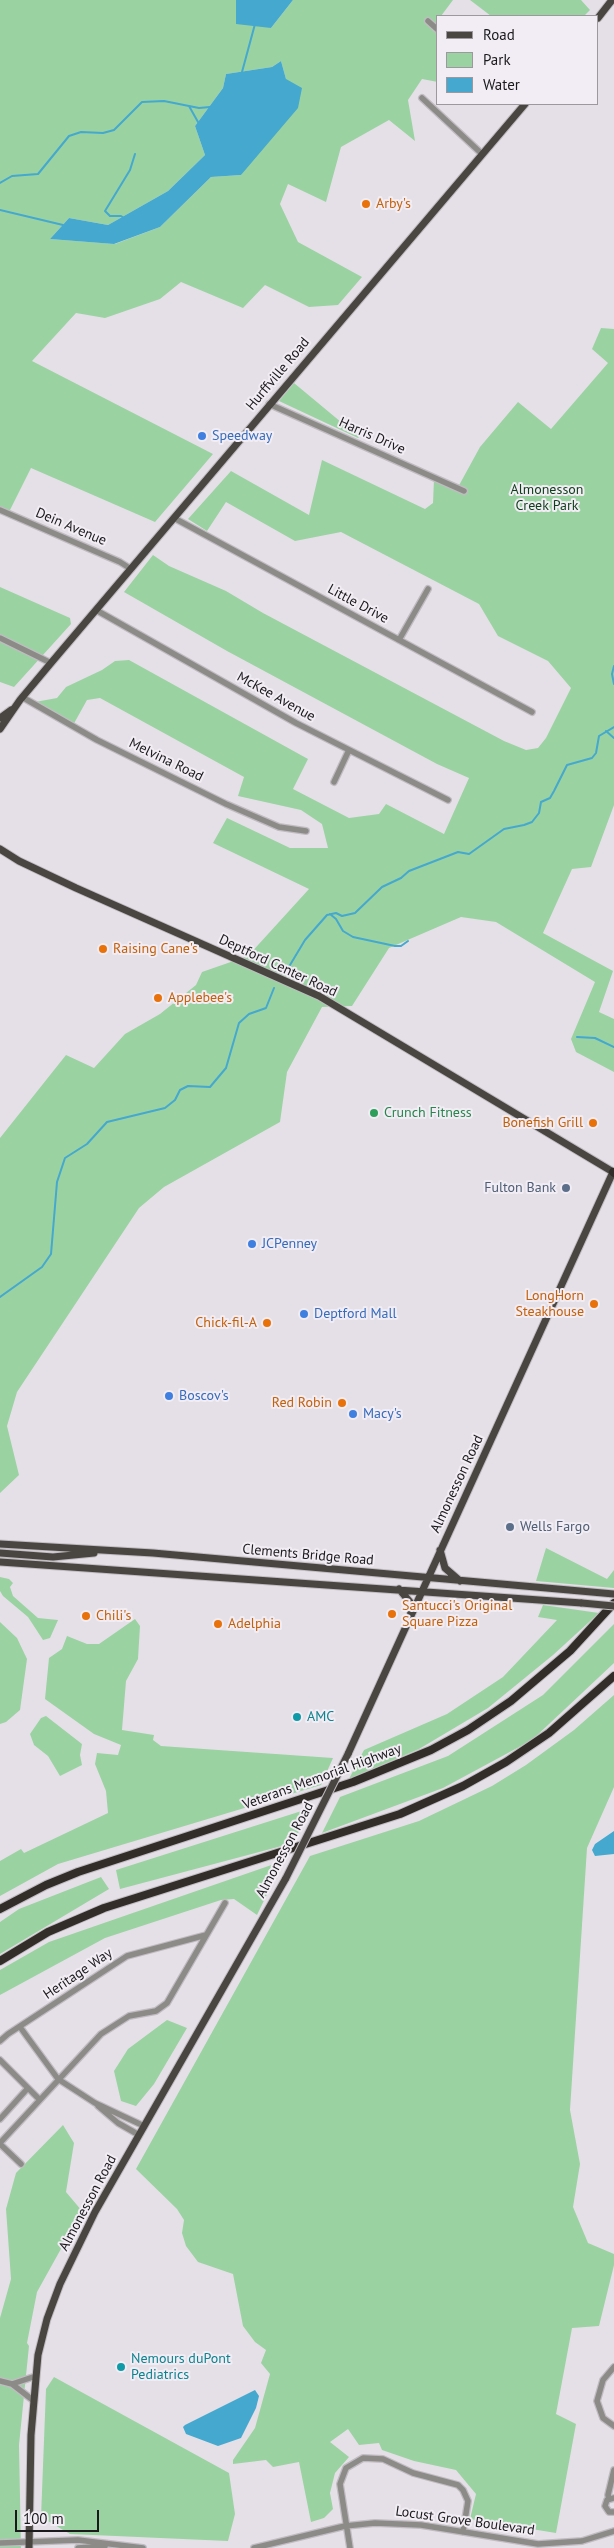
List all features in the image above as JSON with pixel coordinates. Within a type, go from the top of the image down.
[{"type":"highway","name":"Veterans Memorial Highway","points":[[0,1909],[46,1885],[78,1872],[353,1782],[431,1750],[468,1730],[523,1691],[570,1651],[614,1604]]},
{"type":"highway","points":[[0,1961],[48,1932],[104,1908],[400,1814],[464,1786],[506,1762],[549,1732],[614,1676]]},
{"type":"main road","points":[[599,17],[612,0]]},
{"type":"main road","name":"Hurffville Road","points":[[0,729],[22,697],[51,662],[522,105]]},
{"type":"main road","name":"Hurffville Road","points":[[0,718],[13,709]]},
{"type":"main road","name":"Deptford Center Road","points":[[0,849],[19,861],[76,888],[319,996],[614,1172]]},
{"type":"main road","name":"Almonesson Road","points":[[29,2544],[28,2491],[36,2376],[42,2336],[60,2284],[95,2212],[286,1878],[348,1754],[614,1172]]},
{"type":"main road","name":"Clements Bridge Road","points":[[0,1544],[113,1550],[614,1594]]},
{"type":"main road","points":[[0,1553],[53,1557],[113,1550]]},
{"type":"main road","points":[[440,1550],[445,1568],[461,1581]]},
{"type":"main road","name":"Clements Bridge Road","points":[[0,1562],[614,1604]]},
{"type":"main road","points":[[399,1588],[410,1602],[411,1618]]},
{"type":"street","points":[[428,21],[436,28]]},
{"type":"street","points":[[422,98],[482,154]]},
{"type":"street","name":"Harris Drive","points":[[269,404],[464,491]]},
{"type":"street","name":"Dein Avenue","points":[[0,510],[120,562],[131,569]]},
{"type":"street","name":"Little Drive","points":[[174,518],[532,712]]},
{"type":"street","points":[[399,640],[428,589]]},
{"type":"street","name":"McKee Avenue","points":[[96,610],[271,710],[448,800]]},
{"type":"street","points":[[0,638],[51,662]]},
{"type":"street","name":"Melvina Road","points":[[22,697],[97,740],[226,804],[280,827],[306,831]]},
{"type":"street","points":[[334,782],[349,750]]},
{"type":"street","points":[[21,2164],[0,2143],[101,2034],[129,2016],[156,2011],[167,2003],[225,1903]]},
{"type":"street","name":"Heritage Way","points":[[0,2041],[127,1956],[206,1936]]},
{"type":"street","points":[[20,2027],[58,2079],[95,2103],[144,2126]]},
{"type":"street","points":[[0,2060],[39,2099]]},
{"type":"street","points":[[0,2119],[28,2088]]},
{"type":"street","points":[[95,2103],[118,2123],[140,2135]]},
{"type":"street","points":[[614,2367],[603,2380],[597,2401],[603,2418],[614,2426]]},
{"type":"street","points":[[12,2384],[36,2376]]},
{"type":"street","points":[[0,2381],[12,2384],[34,2401]]},
{"type":"street","points":[[350,2548],[339,2488],[342,2475],[353,2462],[363,2458],[383,2459],[413,2473],[458,2485],[463,2490],[468,2501],[463,2532]]},
{"type":"street","points":[[614,2470],[608,2495],[612,2498],[605,2504],[606,2508],[614,2512]]},
{"type":"street","name":"Locust Grove Boulevard","points":[[254,2548],[345,2526],[403,2523],[528,2543],[582,2545],[614,2531]]},
{"type":"street","points":[[0,2543],[29,2544],[78,2540],[143,2548]]},
{"type":"street","points":[[78,2548],[112,2545]]},
{"type":"green space","points":[[0,0],[236,0],[237,14],[271,28],[293,0],[453,0],[442,15],[436,15],[436,82],[422,79],[408,100],[415,141],[389,120],[341,147],[326,202],[288,184],[280,204],[298,242],[362,277],[338,305],[309,307],[265,285],[243,308],[181,282],[160,299],[105,318],[76,313],[32,361],[213,454],[155,522],[31,468],[7,516],[0,513]],"holes":[[[281,61],[286,79],[241,175],[211,177],[160,227],[115,244],[50,239],[69,218],[108,225],[168,191],[205,155],[195,126],[223,88],[226,74],[272,67]]]},
{"type":"green space","points":[[470,0],[581,0],[590,10],[585,15],[490,15]]},
{"type":"green space","name":"Almonesson Creek Park","points":[[601,328],[614,329],[614,805],[591,867],[572,869],[543,933],[613,971],[599,1012],[614,1019],[614,1072],[576,1052],[571,1039],[595,982],[496,922],[461,917],[389,948],[352,1006],[322,1007],[287,1072],[280,1122],[164,1187],[139,1208],[17,1392],[7,1426],[19,1475],[0,1493],[0,1138],[66,1055],[94,1068],[125,1034],[160,1014],[196,985],[202,972],[248,956],[309,889],[213,843],[227,818],[290,848],[328,848],[322,824],[301,810],[238,796],[244,777],[100,698],[87,700],[72,727],[35,702],[57,698],[66,687],[102,670],[115,661],[129,660],[308,759],[293,789],[349,818],[379,814],[386,804],[444,834],[469,778],[437,764],[227,651],[124,592],[153,555],[169,566],[226,591],[263,613],[504,741],[526,750],[538,748],[546,738],[571,688],[548,661],[498,636],[479,604],[341,532],[295,541],[226,502],[207,531],[188,519],[231,471],[309,515],[322,460],[425,509],[433,503],[434,479],[457,489],[480,447],[518,402],[551,429],[608,363],[592,349]]},
{"type":"green space","points":[[294,383],[359,437],[279,401]]},
{"type":"green space","points":[[0,587],[70,618],[71,624],[14,687],[0,682]]},
{"type":"green space","points":[[546,1548],[607,1579],[614,1570],[614,1588],[536,1581]]},
{"type":"green space","points":[[0,1577],[9,1579],[13,1583],[10,1587],[13,1596],[38,1618],[58,1620],[50,1638],[43,1640],[28,1617],[3,1596],[0,1591]]},
{"type":"green space","points":[[543,1605],[599,1613],[553,1655],[488,1708],[419,1749],[349,1779],[364,1750],[447,1714],[503,1677],[557,1620],[538,1617]]},
{"type":"green space","points":[[135,1619],[140,1626],[138,1659],[126,1681],[122,1730],[154,1735],[153,1740],[161,1746],[333,1758],[321,1785],[58,1864],[0,1896],[0,1861],[21,1849],[24,1853],[108,1813],[106,1791],[95,1764],[97,1753],[118,1755],[121,1745],[94,1734],[45,1699],[49,1658],[62,1649],[67,1636],[87,1644],[99,1644]]},
{"type":"green space","points":[[0,1622],[17,1638],[27,1659],[20,1710],[6,1722],[0,1724]]},
{"type":"green space","points":[[614,1624],[614,1663],[532,1740],[443,1788],[322,1833],[340,1797],[448,1756],[543,1695]]},
{"type":"green space","points":[[614,1695],[614,1787],[587,1848],[570,2110],[580,2164],[573,2207],[588,2243],[614,2254],[614,2265],[599,2326],[572,2328],[556,2414],[576,2424],[556,2533],[470,2519],[476,2494],[456,2470],[414,2461],[382,2450],[379,2443],[359,2445],[348,2429],[330,2442],[349,2457],[335,2473],[330,2493],[333,2509],[324,2518],[311,2522],[299,2462],[273,2467],[266,2460],[233,2464],[233,2460],[255,2428],[270,2374],[261,2363],[266,2350],[255,2342],[243,2326],[233,2274],[198,2262],[186,2246],[182,2233],[184,2220],[177,2209],[136,2169],[310,1856],[419,1821],[492,1786],[526,1765],[574,1730]]},
{"type":"green space","points":[[46,1716],[82,1744],[80,1755],[82,1765],[60,1776],[48,1756],[34,1745],[30,1734],[41,1718]]},
{"type":"green space","points":[[311,1808],[293,1843],[120,1889],[116,1870]]},
{"type":"green space","points":[[283,1861],[257,1915],[234,1899],[221,1900],[105,1938],[0,1995],[0,1970],[49,1942]]},
{"type":"green space","points":[[101,1877],[109,1889],[0,1954],[0,1922],[19,1909]]},
{"type":"green space","points":[[167,2020],[187,2028],[154,2084],[136,2106],[121,2101],[114,2071],[128,2049]]},
{"type":"green space","points":[[63,2125],[74,2143],[66,2192],[82,2211],[37,2292],[27,2343],[29,2346],[19,2445],[21,2548],[0,2548],[0,2318],[11,2279],[6,2209],[16,2173]]},
{"type":"green space","points":[[54,2377],[229,2473],[235,2514],[228,2541],[70,2534],[41,2517],[46,2389]]},
{"type":"water","points":[[236,0],[293,0],[271,28],[236,24]]},
{"type":"water","points":[[281,61],[286,79],[302,88],[298,108],[241,175],[211,177],[160,227],[114,244],[50,239],[69,218],[108,225],[168,191],[205,155],[195,126],[223,88],[226,74],[272,67]]},
{"type":"water","points":[[614,1831],[614,1854],[595,1856],[592,1850],[595,1844]]},
{"type":"water","points":[[255,2390],[259,2396],[256,2408],[241,2438],[218,2446],[186,2434],[183,2427],[185,2425]]},
{"type":"waterway","points":[[242,72],[255,24]]},
{"type":"waterway","points":[[0,183],[12,176],[38,174],[69,136],[81,132],[103,133],[114,130],[142,102],[164,101],[199,108],[210,107]]},
{"type":"waterway","points":[[189,106],[198,122]]},
{"type":"waterway","points":[[124,218],[121,216],[110,216],[105,211],[130,170],[135,154]]},
{"type":"waterway","points":[[0,210],[63,225]]},
{"type":"waterway","points":[[614,666],[612,674],[614,684]]},
{"type":"waterway","points":[[290,965],[305,940],[327,915],[336,913],[342,916],[355,913],[382,887],[401,878],[409,871],[458,852],[469,854],[504,829],[532,822],[539,813],[541,802],[550,798],[567,765],[592,758],[596,753],[599,736],[614,727]]},
{"type":"waterway","points":[[606,731],[614,738]]},
{"type":"waterway","points":[[330,914],[336,919],[343,931],[353,937],[395,946],[401,946],[408,941]]},
{"type":"waterway","points":[[0,1297],[42,1267],[51,1254],[57,1182],[65,1158],[87,1144],[107,1122],[165,1108],[175,1100],[180,1090],[188,1086],[210,1087],[226,1068],[239,1023],[249,1014],[266,1008],[274,988]]},
{"type":"waterway","points":[[577,1037],[595,1038],[614,1047]]},
{"type":"place","name":"Arby's","points":[[366,204]]},
{"type":"place","name":"Speedway","points":[[202,436]]},
{"type":"place","name":"Raising Cane's","points":[[103,949]]},
{"type":"place","name":"Applebee's","points":[[158,998]]},
{"type":"place","name":"Crunch Fitness","points":[[374,1113]]},
{"type":"place","name":"Bonefish Grill","points":[[593,1123]]},
{"type":"place","name":"Fulton Bank","points":[[566,1188]]},
{"type":"place","name":"JCPenney","points":[[252,1244]]},
{"type":"place","name":"LongHorn Steakhouse","points":[[594,1304]]},
{"type":"place","name":"Deptford Mall","points":[[304,1314]]},
{"type":"place","name":"Chick-fil-A","points":[[267,1323]]},
{"type":"place","name":"Boscov's","points":[[169,1396]]},
{"type":"place","name":"Red Robin","points":[[342,1403]]},
{"type":"place","name":"Macy's","points":[[353,1414]]},
{"type":"place","name":"Wells Fargo","points":[[510,1527]]},
{"type":"place","name":"Santucci's Original Square Pizza","points":[[392,1614]]},
{"type":"place","name":"Chili's","points":[[86,1616]]},
{"type":"place","name":"Adelphia","points":[[218,1624]]},
{"type":"place","name":"AMC","points":[[297,1717]]},
{"type":"place","name":"Nemours duPont Pediatrics","points":[[121,2367]]}]
